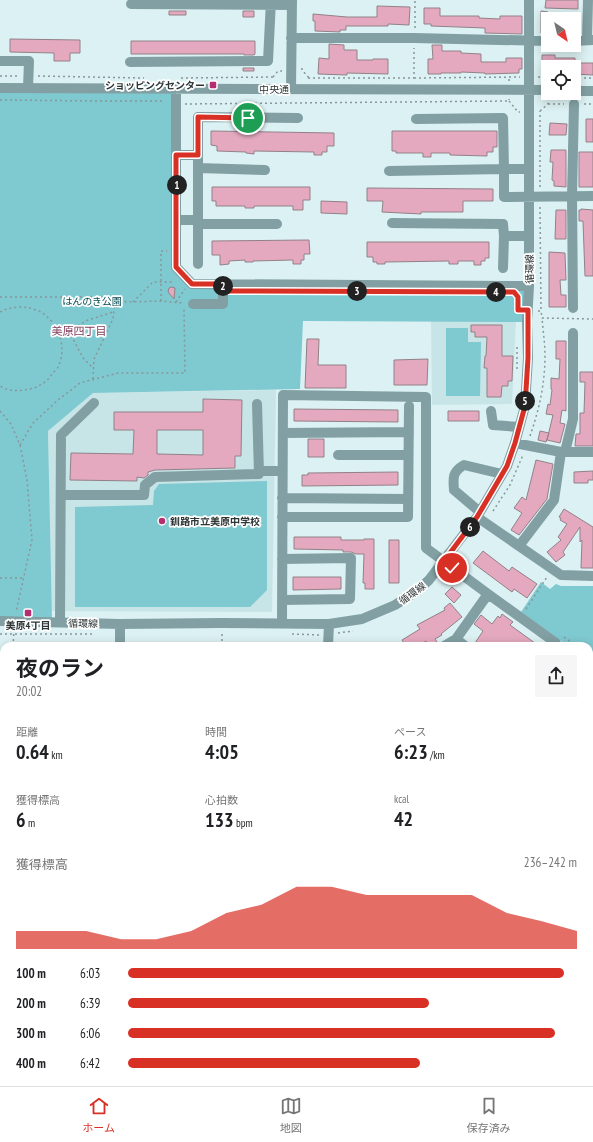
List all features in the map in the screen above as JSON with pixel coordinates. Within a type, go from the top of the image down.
[{"type":"street","name":"循環線","points":[[0,621],[120,624],[329,624],[362,619],[395,605],[425,584],[479,515],[507,466],[525,406],[528,358],[529,286],[529,0]]},
{"type":"street","points":[[588,0],[590,40]]},
{"type":"street","points":[[130,62],[268,61],[271,3]]},
{"type":"street","points":[[131,4],[292,3],[291,90]]},
{"type":"street","points":[[291,38],[414,38],[541,41]]},
{"type":"street","points":[[0,61],[29,61],[28,88]]},
{"type":"street","name":"中央通","points":[[0,88],[541,90]]},
{"type":"street","points":[[176,89],[176,267],[192,284],[529,286]]},
{"type":"street","points":[[581,90],[593,91]]},
{"type":"street","points":[[573,308],[572,196],[574,104]]},
{"type":"street","points":[[198,264],[198,117],[298,118]]},
{"type":"street","points":[[416,119],[503,118],[504,197],[593,196]]},
{"type":"street","points":[[176,155],[198,155]]},
{"type":"street","points":[[198,168],[266,170]]},
{"type":"street","points":[[389,171],[529,169]]},
{"type":"street","points":[[177,220],[277,224]]},
{"type":"street","points":[[392,223],[503,224],[504,236],[502,268]]},
{"type":"street","points":[[504,236],[529,236]]},
{"type":"street","points":[[193,304],[223,304],[223,284]]},
{"type":"street","points":[[519,546],[554,500],[563,452],[572,419],[573,333]]},
{"type":"street","points":[[282,624],[282,395],[426,397],[426,548],[555,642]]},
{"type":"street","points":[[60,622],[61,435],[94,403]]},
{"type":"street","points":[[61,495],[144,495],[145,485],[155,477],[258,474],[257,404]]},
{"type":"street","points":[[282,517],[408,517],[409,406]]},
{"type":"street","points":[[491,411],[493,425],[519,427]]},
{"type":"street","points":[[282,433],[409,432]]},
{"type":"street","points":[[515,443],[563,452],[593,452]]},
{"type":"street","points":[[338,455],[408,455]]},
{"type":"street","points":[[502,474],[464,465],[457,469],[453,478],[454,490],[479,515],[560,575],[593,576]]},
{"type":"street","points":[[258,471],[282,471]]},
{"type":"street","points":[[282,498],[408,498]]},
{"type":"street","points":[[282,558],[351,558],[350,600],[282,600]]},
{"type":"street","points":[[451,642],[456,639],[488,594]]},
{"type":"street","points":[[120,624],[120,642]]},
{"type":"street","points":[[328,642],[329,624]]},
{"type":"street","points":[[456,639],[460,642]]},
{"type":"path","points":[[415,0],[415,89]]},
{"type":"path","points":[[0,76],[148,78]]},
{"type":"path","points":[[179,78],[273,77],[272,90]]},
{"type":"path","points":[[176,104],[509,102],[509,77]]},
{"type":"path","points":[[308,89],[309,78],[541,77]]},
{"type":"path","points":[[581,78],[593,78]]},
{"type":"path","points":[[0,100],[163,101],[163,89]]},
{"type":"path","points":[[540,111],[542,318],[593,319]]},
{"type":"path","points":[[161,301],[161,251],[169,251]]},
{"type":"path","points":[[161,266],[165,267]]},
{"type":"path","points":[[133,302],[153,282],[172,282],[176,277]]},
{"type":"path","points":[[176,302],[187,286]]},
{"type":"path","points":[[0,297],[102,297],[133,302],[161,301],[184,303],[185,373],[118,373],[80,383],[32,423],[20,445]]},
{"type":"path","points":[[93,379],[94,359],[113,319],[115,300]]},
{"type":"path","points":[[0,312],[6,309],[22,306],[38,311],[52,321],[60,335],[62,351],[58,366],[49,380],[35,388],[20,391],[0,386]]},
{"type":"path","points":[[573,308],[573,319]]},
{"type":"path","points":[[528,310],[541,311]]},
{"type":"path","points":[[60,335],[88,320],[114,312]]},
{"type":"path","points":[[69,331],[83,358],[94,369]]},
{"type":"path","points":[[0,411],[11,424],[20,445],[27,480],[32,540],[15,621],[13,642]]},
{"type":"path","points":[[525,610],[548,576]]},
{"type":"path","points":[[0,578],[24,578]]},
{"type":"path","points":[[222,623],[222,642]]},
{"type":"path","points":[[564,637],[571,642]]},
{"type":"path","points":[[95,1086],[152,1086]]},
{"type":"shaded area","points":[[431,321],[516,321],[512,404],[432,405]]},
{"type":"shaded area","name":"釧路市立美原中学校","points":[[276,390],[272,612],[51,611],[48,431],[93,393]]},
{"type":"green space","name":"はんのき公園","points":[[0,88],[176,89],[176,267],[192,284],[529,286],[527,322],[303,321],[300,389],[93,393],[48,431],[52,622],[0,621]]},
{"type":"green space","points":[[446,328],[468,328],[468,342],[481,342],[480,396],[446,396]]},
{"type":"green space","points":[[267,481],[267,590],[250,607],[75,607],[75,507],[153,505],[154,491],[159,484]]},
{"type":"green space","points":[[541,582],[550,589],[556,584],[561,586],[593,586],[593,642],[562,642],[521,612]]},
{"type":"building","points":[[546,0],[578,0],[578,9],[545,8]]},
{"type":"building","points":[[377,6],[410,7],[409,25],[388,24],[388,26],[346,26],[346,30],[340,30],[340,32],[315,31],[313,14],[347,17],[377,17]]},
{"type":"building","points":[[424,8],[440,8],[440,16],[479,16],[479,18],[500,19],[500,16],[522,16],[522,34],[485,33],[485,28],[431,26],[431,24],[424,24]]},
{"type":"building","points":[[169,11],[186,11],[186,15],[169,15]]},
{"type":"building","points":[[243,11],[254,11],[254,17],[243,17]]},
{"type":"building","points":[[10,39],[80,40],[80,53],[70,53],[70,61],[54,61],[54,53],[10,52]]},
{"type":"building","points":[[131,41],[255,41],[255,54],[131,54]]},
{"type":"building","points":[[329,44],[344,45],[344,50],[357,50],[357,60],[388,59],[388,74],[318,74],[319,58],[329,59]]},
{"type":"building","points":[[432,45],[442,45],[442,51],[461,51],[461,53],[481,54],[481,62],[506,62],[506,58],[522,58],[522,69],[519,69],[519,73],[485,74],[461,72],[428,74],[428,59],[433,59]]},
{"type":"building","points":[[542,55],[555,55],[555,58],[575,58],[575,60],[542,60]]},
{"type":"building","points":[[581,63],[593,63],[593,75],[581,74]]},
{"type":"building","points":[[243,68],[254,68],[254,71],[243,71]]},
{"type":"building","points":[[586,119],[593,119],[593,142],[586,142]]},
{"type":"building","points":[[550,123],[567,124],[566,135],[549,135]]},
{"type":"building","points":[[211,131],[334,133],[334,146],[327,146],[327,152],[322,152],[322,155],[314,155],[314,152],[254,151],[254,154],[246,152],[217,151],[217,146],[211,145]]},
{"type":"building","points":[[392,131],[497,131],[497,147],[493,147],[493,152],[487,152],[487,156],[431,153],[431,157],[423,157],[423,153],[396,153],[396,151],[392,151]]},
{"type":"building","points":[[551,150],[566,150],[566,187],[554,186],[554,181],[552,180],[553,162],[550,162]]},
{"type":"building","points":[[579,152],[593,152],[593,187],[579,187]]},
{"type":"building","points":[[212,187],[310,187],[310,200],[303,200],[303,210],[293,210],[293,206],[254,206],[254,208],[245,208],[245,206],[216,206],[216,201],[212,201]]},
{"type":"building","points":[[367,188],[493,189],[493,201],[463,201],[463,212],[421,212],[421,214],[382,212],[383,201],[367,201]]},
{"type":"building","points":[[321,201],[347,202],[347,214],[321,213]]},
{"type":"building","points":[[556,210],[566,210],[566,239],[555,239]]},
{"type":"building","points":[[579,210],[593,210],[593,276],[585,276],[583,221],[579,221]]},
{"type":"building","points":[[309,240],[310,254],[304,254],[304,260],[301,260],[301,264],[293,264],[293,260],[245,262],[245,260],[229,261],[229,264],[220,265],[220,255],[212,255],[212,241]]},
{"type":"building","points":[[367,242],[489,242],[489,258],[485,258],[485,261],[481,261],[481,265],[474,265],[474,261],[458,261],[458,264],[449,264],[449,261],[385,262],[385,264],[377,264],[377,262],[373,262],[373,257],[367,257]]},
{"type":"building","points":[[549,252],[565,253],[566,280],[560,280],[561,295],[566,295],[566,307],[549,307]]},
{"type":"building","points":[[169,288],[175,288],[174,299],[168,292]]},
{"type":"building","points":[[471,325],[502,325],[502,356],[513,356],[512,381],[508,381],[508,386],[502,386],[501,397],[487,397],[487,368],[484,368],[487,337],[475,337],[475,332],[471,332]]},
{"type":"building","points":[[307,339],[319,339],[318,365],[346,365],[346,388],[305,388]]},
{"type":"building","points":[[556,341],[566,341],[566,411],[562,410],[560,423],[565,424],[560,443],[547,440],[553,415],[546,414],[548,404],[550,405],[552,390],[551,378],[559,379],[560,359],[556,359]]},
{"type":"building","points":[[428,359],[427,385],[394,385],[394,360]]},
{"type":"building","points":[[580,372],[593,372],[593,446],[575,446],[576,434],[580,434],[580,413],[584,413],[585,382],[580,382]]},
{"type":"building","points":[[203,399],[242,400],[241,456],[235,456],[235,468],[155,470],[148,472],[148,475],[144,478],[137,477],[137,481],[70,480],[71,453],[133,454],[134,430],[114,430],[114,412],[203,412]],"holes":[[[157,430],[203,430],[203,455],[157,454]]]},
{"type":"building","points":[[294,409],[398,410],[398,422],[294,421]]},
{"type":"building","points":[[448,411],[479,411],[479,421],[448,421]]},
{"type":"building","points":[[540,431],[549,433],[546,442],[538,440]]},
{"type":"building","points":[[308,439],[324,439],[324,457],[308,457]]},
{"type":"building","points":[[536,460],[553,464],[547,499],[519,535],[511,530],[522,513],[514,508],[522,497],[526,500]]},
{"type":"building","points":[[593,471],[593,480],[588,480],[588,483],[574,483],[574,472]]},
{"type":"building","points":[[398,472],[398,485],[302,486],[302,475],[308,475],[308,473]]},
{"type":"building","points":[[564,509],[593,527],[593,568],[581,568],[582,540],[580,542],[580,527],[563,552],[565,555],[556,562],[547,552],[561,540],[558,537],[567,524],[560,520],[561,518],[559,517]]},
{"type":"building","points":[[294,537],[341,537],[341,540],[374,539],[374,589],[365,589],[365,583],[363,583],[364,554],[343,552],[343,550],[294,549]]},
{"type":"building","points":[[389,540],[399,540],[399,583],[389,583]]},
{"type":"building","points":[[483,551],[509,571],[512,567],[537,584],[527,598],[514,589],[512,592],[473,563]]},
{"type":"building","points":[[293,577],[341,577],[341,589],[293,590]]},
{"type":"building","points":[[452,587],[461,595],[454,603],[445,594]]},
{"type":"building","points":[[450,603],[462,617],[441,634],[442,635],[435,639],[437,642],[403,642],[402,640],[420,629],[417,625],[445,610],[444,608]]},
{"type":"building","points":[[502,614],[513,622],[510,625],[533,642],[476,642],[483,631],[474,624],[481,615],[492,624],[498,616],[500,618]]},
{"type":"place","name":"ショッピングセンター","points":[[213,85]]},
{"type":"place","name":"釧路市立美原中学校","points":[[162,521]]},
{"type":"place","name":"美原4丁目","points":[[28,613]]},
{"type":"district","name":"美原四丁目","points":[[79,331]]},
{"type":"route","points":[[248,118],[198,117],[198,155],[176,155],[176,267],[192,284],[223,284],[223,291],[514,292],[518,297],[518,310],[528,310],[528,358],[525,406],[515,443],[507,466],[477,517],[444,561],[452,568]]}]
